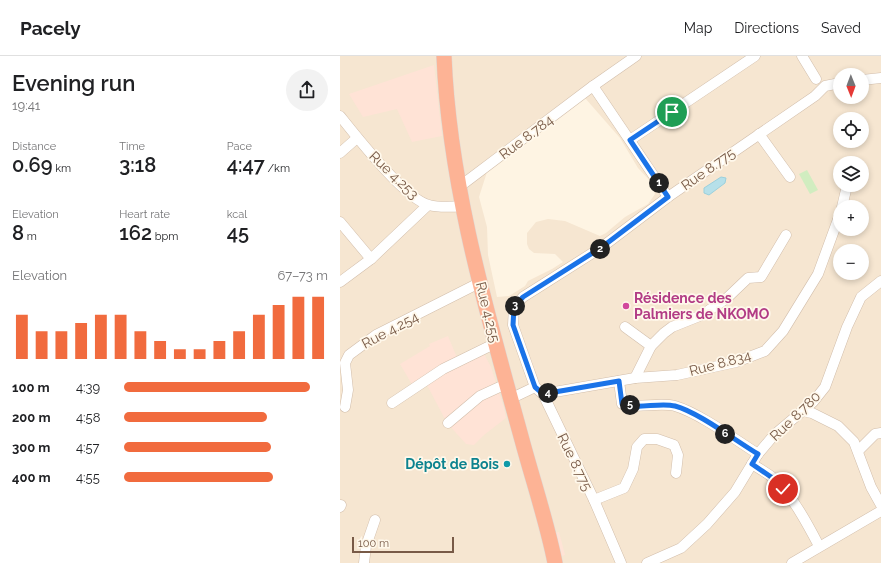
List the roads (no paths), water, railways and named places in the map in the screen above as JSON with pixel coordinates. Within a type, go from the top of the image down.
[{"type":"highway","name":"Rue 4.255","points":[[444,56],[450,133],[463,206],[508,392],[555,563]]},
{"type":"street","name":"Rue 8.784","points":[[459,187],[593,86],[636,56]]},
{"type":"street","points":[[630,140],[755,56]]},
{"type":"street","points":[[802,56],[816,79]]},
{"type":"street","points":[[869,79],[881,78]]},
{"type":"street","name":"Rue 8.775","points":[[620,563],[594,500],[543,394],[535,387],[513,325],[514,307],[523,297],[602,247],[668,197],[815,96],[825,86],[833,84]]},
{"type":"street","points":[[593,86],[668,197]]},
{"type":"street","name":"Rue 4.253","points":[[340,116],[357,138],[400,184],[418,200],[428,205],[463,206]]},
{"type":"street","points":[[759,134],[790,177]]},
{"type":"street","points":[[340,153],[357,138]]},
{"type":"street","points":[[340,282],[371,259],[428,205]]},
{"type":"street","points":[[340,222],[371,259]]},
{"type":"street","name":"Rue 8.834","points":[[543,394],[635,378],[691,371],[736,362],[765,351],[783,331],[818,274],[833,233]]},
{"type":"street","points":[[635,378],[651,346],[672,327],[702,315],[727,298],[748,278],[761,277],[786,235]]},
{"type":"street","name":"Rue 8.780","points":[[647,563],[681,548],[708,524],[735,492],[758,454],[774,435],[813,402],[824,386],[847,327],[861,297],[881,281]]},
{"type":"street","name":"Rue 4.254","points":[[345,407],[348,390],[345,363],[349,355],[376,335],[481,282]]},
{"type":"street","points":[[625,327],[651,346]]},
{"type":"street","points":[[392,403],[443,369],[496,343]]},
{"type":"street","points":[[619,381],[622,404],[663,404],[675,406],[689,412],[758,454]]},
{"type":"street","points":[[448,423],[480,396],[535,387]]},
{"type":"street","points":[[803,411],[812,413],[838,426],[854,442],[871,487],[881,505]]},
{"type":"street","points":[[858,451],[875,434],[881,433]]},
{"type":"street","points":[[594,500],[624,488],[633,469],[637,447],[644,439],[657,439],[674,445],[678,455],[676,472]]},
{"type":"street","points":[[752,464],[774,479],[783,489],[804,517],[819,546]]},
{"type":"street","points":[[792,563],[881,511]]},
{"type":"street","points":[[364,563],[366,546],[375,520]]},
{"type":"water","points":[[721,177],[726,178],[725,183],[709,195],[704,193],[704,188]]},
{"type":"place","name":"Résidence des Palmiers de NKOMO","points":[[626,306]]},
{"type":"place","name":"Dépôt de Bois","points":[[507,464]]}]
